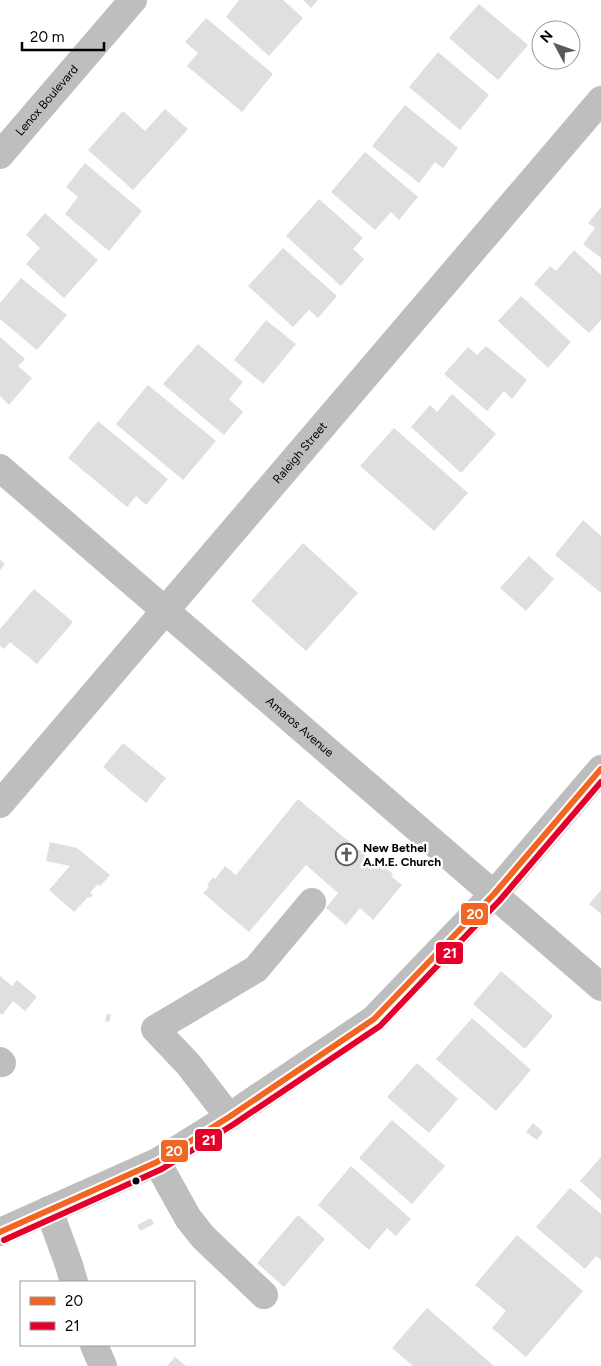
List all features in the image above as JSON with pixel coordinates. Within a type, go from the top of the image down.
[{"type":"street","name":"Lenox Boulevard","points":[[0,155],[133,0]]},
{"type":"street","name":"Raleigh Street","points":[[0,804],[601,100]]},
{"type":"street","name":"Amaros Avenue","points":[[0,468],[601,987]]},
{"type":"street","points":[[0,1232],[157,1162],[229,1117],[374,1019],[494,894],[601,770]]},
{"type":"street","points":[[229,1117],[189,1065],[154,1030],[256,969],[312,902]]},
{"type":"street","points":[[157,1162],[188,1218],[202,1237],[264,1295]]},
{"type":"street","points":[[49,1210],[74,1281]]},
{"type":"street","points":[[94,1346],[103,1366]]},
{"type":"building","points":[[239,0],[283,0],[303,18],[269,56],[226,17]]},
{"type":"building","points":[[303,0],[318,0],[311,8]]},
{"type":"building","points":[[479,4],[528,45],[498,80],[449,38]]},
{"type":"building","points":[[206,18],[273,74],[242,112],[187,66],[198,53],[185,42]]},
{"type":"building","points":[[438,52],[489,95],[460,130],[409,87]]},
{"type":"building","points":[[405,105],[458,148],[443,168],[435,162],[419,183],[372,146]]},
{"type":"building","points":[[165,109],[188,129],[133,190],[88,150],[123,111],[145,131]]},
{"type":"building","points":[[365,152],[418,197],[399,220],[391,212],[375,230],[331,192]]},
{"type":"building","points":[[85,163],[142,211],[109,251],[65,214],[78,197],[66,187]]},
{"type":"building","points":[[319,199],[363,238],[353,249],[364,259],[341,286],[286,236]]},
{"type":"building","points":[[601,207],[601,258],[583,244],[595,228],[588,223]]},
{"type":"building","points":[[45,213],[98,260],[64,298],[26,264],[40,248],[26,235]]},
{"type":"building","points":[[283,248],[337,296],[318,318],[309,310],[293,327],[248,286]]},
{"type":"building","points":[[574,250],[601,275],[601,320],[589,333],[534,284],[550,266],[556,271]]},
{"type":"building","points":[[21,278],[67,315],[37,350],[0,319],[0,303]]},
{"type":"building","points":[[521,296],[571,342],[548,368],[498,321]]},
{"type":"building","points":[[266,320],[296,344],[263,384],[234,360]]},
{"type":"building","points":[[0,337],[25,359],[18,366],[32,378],[9,405],[0,396]]},
{"type":"building","points":[[198,344],[243,382],[229,399],[243,412],[224,435],[163,384]]},
{"type":"building","points":[[486,346],[527,380],[512,399],[504,391],[487,411],[444,374],[468,347],[477,355]]},
{"type":"building","points":[[148,385],[216,441],[183,480],[116,424]]},
{"type":"building","points":[[452,394],[496,434],[461,473],[411,427],[430,405],[437,412]]},
{"type":"building","points":[[98,421],[168,479],[146,505],[136,496],[127,507],[68,458]]},
{"type":"building","points":[[394,428],[468,493],[434,531],[360,466]]},
{"type":"building","points":[[583,520],[601,536],[601,593],[555,555]]},
{"type":"building","points":[[303,543],[358,593],[306,651],[251,601]]},
{"type":"building","points":[[529,556],[554,579],[526,611],[500,588]]},
{"type":"building","points":[[0,560],[5,564],[0,570]]},
{"type":"building","points":[[34,589],[73,622],[37,664],[10,642],[4,649],[0,646],[0,629]]},
{"type":"building","points":[[123,743],[166,778],[146,803],[103,767]]},
{"type":"building","points":[[298,799],[383,870],[385,868],[393,874],[391,876],[402,885],[373,920],[360,908],[346,925],[326,908],[338,893],[306,865],[249,932],[203,893],[209,887],[207,885],[213,877],[215,879],[225,866],[236,875]]},
{"type":"building","points":[[50,842],[77,848],[110,875],[100,886],[98,884],[90,893],[93,895],[90,898],[88,897],[74,912],[49,890],[70,866],[46,861]]},
{"type":"building","points":[[601,890],[601,914],[589,904]]},
{"type":"building","points":[[501,971],[553,1016],[525,1049],[473,1004]]},
{"type":"building","points":[[0,976],[12,986],[17,980],[37,997],[25,1011],[13,1001],[2,1015],[0,1013]]},
{"type":"building","points":[[107,1014],[111,1015],[109,1022],[105,1021]]},
{"type":"building","points":[[472,1018],[531,1070],[496,1111],[436,1059]]},
{"type":"building","points":[[417,1063],[458,1099],[429,1133],[387,1097]]},
{"type":"building","points":[[392,1120],[445,1166],[412,1204],[359,1158]]},
{"type":"building","points":[[533,1123],[543,1132],[537,1140],[526,1132]]},
{"type":"building","points":[[601,1157],[601,1200],[580,1181]]},
{"type":"building","points":[[351,1166],[411,1219],[396,1236],[387,1228],[369,1250],[318,1205]]},
{"type":"building","points":[[570,1188],[601,1214],[601,1260],[596,1256],[585,1269],[536,1227]]},
{"type":"building","points":[[298,1215],[325,1239],[284,1287],[257,1263]]},
{"type":"building","points":[[151,1218],[154,1224],[140,1231],[137,1225]]},
{"type":"building","points":[[517,1235],[583,1291],[526,1357],[492,1328],[506,1311],[475,1285]]},
{"type":"building","points":[[427,1308],[494,1366],[413,1366],[392,1348]]},
{"type":"building","points":[[175,1357],[186,1366],[167,1366]]},
{"type":"transit line","name":"20","points":[[0,1232],[157,1162],[229,1117],[374,1019],[494,894],[601,769]]},
{"type":"transit line","name":"21","points":[[4,1240],[162,1169],[234,1124],[380,1026],[500,900],[601,782]]},
{"type":"place","name":"New Bethel A.M.E. Church","points":[[347,855]]}]
